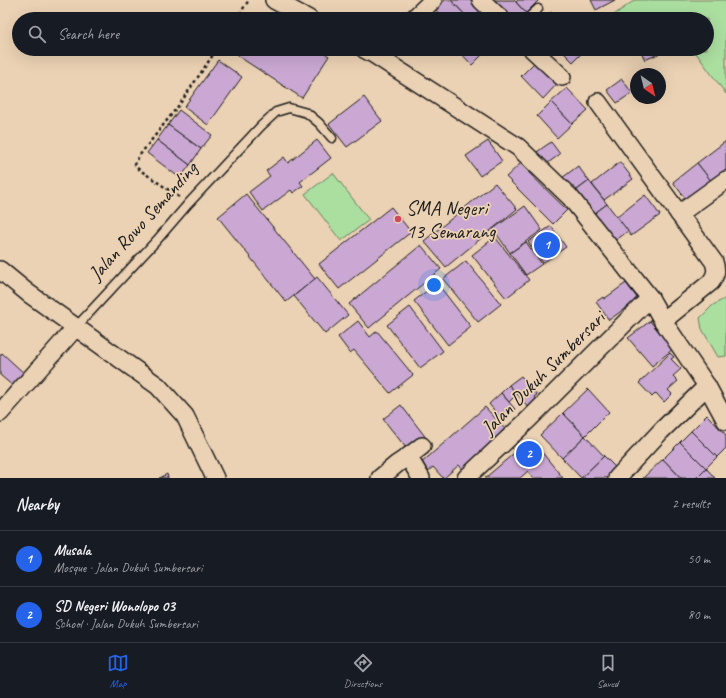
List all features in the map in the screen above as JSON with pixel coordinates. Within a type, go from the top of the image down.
[{"type":"street","points":[[274,0],[296,12]]},
{"type":"street","points":[[420,12],[433,0]]},
{"type":"street","points":[[481,0],[494,12]]},
{"type":"street","points":[[381,56],[518,147],[570,197],[650,298],[707,386],[725,418]]},
{"type":"street","points":[[540,56],[562,77]]},
{"type":"street","points":[[598,102],[714,262],[716,269],[715,276],[711,282],[663,320]]},
{"type":"street","points":[[679,214],[726,180]]},
{"type":"street","points":[[0,270],[28,293],[158,386],[185,416],[215,478]]},
{"type":"street","name":"Jalan Dukuh Sumbersari","points":[[466,478],[528,420],[650,298]]},
{"type":"street","name":"Jalan Rowo Semanding","points":[[1,409],[76,327]]},
{"type":"street","points":[[617,478],[661,431],[707,386]]},
{"type":"street","points":[[380,478],[422,446]]},
{"type":"street","points":[[403,460],[409,458],[421,478]]},
{"type":"lane","points":[[535,12],[538,9]]},
{"type":"lane","name":"Jalan Rowo Semanding","points":[[76,327],[157,240],[188,204],[276,112],[288,108],[307,113],[319,122],[332,138]]},
{"type":"path","points":[[241,12],[249,0]]},
{"type":"path","points":[[188,204],[137,168],[135,164],[139,156],[179,105],[212,56]]},
{"type":"green space","points":[[635,0],[726,0],[726,94],[698,56],[714,56],[714,12],[618,12]]},
{"type":"green space","points":[[333,173],[369,220],[341,241],[305,194]]},
{"type":"green space","points":[[726,298],[726,356],[718,357],[702,329],[700,318],[713,305]]},
{"type":"building","points":[[445,0],[451,0],[462,12],[438,12],[435,9]]},
{"type":"building","points":[[451,0],[475,0],[483,9],[480,12],[462,12]]},
{"type":"building","points":[[492,0],[514,0],[525,12],[501,12]]},
{"type":"building","points":[[518,0],[539,0],[527,12],[525,12],[516,2]]},
{"type":"building","points":[[591,0],[615,0],[596,10]]},
{"type":"building","points":[[238,56],[329,56],[302,98]]},
{"type":"building","points":[[464,56],[481,56],[472,65]]},
{"type":"building","points":[[567,56],[579,56],[573,62]]},
{"type":"building","points":[[643,56],[654,56],[645,60]]},
{"type":"building","points":[[218,60],[242,77],[208,125],[184,107]]},
{"type":"building","points":[[536,61],[558,83],[543,99],[521,76]]},
{"type":"building","points":[[622,79],[630,90],[630,94],[617,103],[607,90]]},
{"type":"building","points":[[567,88],[588,110],[572,124],[551,102]]},
{"type":"building","points":[[364,97],[382,121],[347,147],[329,124]]},
{"type":"building","points":[[551,102],[572,124],[557,138],[537,116]]},
{"type":"building","points":[[179,110],[212,135],[201,149],[168,125]]},
{"type":"building","points":[[168,125],[201,149],[190,165],[157,140]]},
{"type":"building","points":[[157,140],[190,165],[180,178],[147,153]]},
{"type":"building","points":[[317,140],[331,158],[300,182],[303,186],[293,193],[291,190],[263,211],[249,192],[270,176],[266,171],[284,157],[288,163]]},
{"type":"building","points":[[488,141],[502,161],[480,176],[466,156]]},
{"type":"building","points":[[726,141],[726,171],[712,182],[697,163]]},
{"type":"building","points":[[551,142],[560,154],[544,166],[534,154]]},
{"type":"building","points":[[620,162],[633,179],[604,200],[592,184]]},
{"type":"building","points":[[697,163],[712,182],[687,201],[673,182]]},
{"type":"building","points":[[520,164],[567,210],[553,224],[506,177]]},
{"type":"building","points":[[578,166],[589,181],[573,193],[562,178]]},
{"type":"building","points":[[589,181],[607,204],[591,216],[573,193]]},
{"type":"building","points":[[495,183],[517,209],[446,267],[424,241]]},
{"type":"building","points":[[246,194],[315,279],[286,302],[218,217]]},
{"type":"building","points":[[645,195],[660,215],[631,236],[617,217]]},
{"type":"building","points":[[607,204],[628,231],[611,244],[591,216]]},
{"type":"building","points":[[525,206],[542,230],[510,253],[493,229]]},
{"type":"building","points":[[391,207],[411,232],[339,289],[319,264]]},
{"type":"building","points":[[551,226],[566,247],[543,263],[528,242]]},
{"type":"building","points":[[495,237],[529,280],[506,298],[472,255]]},
{"type":"building","points":[[526,242],[542,264],[526,275],[510,253]]},
{"type":"building","points":[[421,245],[441,269],[369,328],[349,304]]},
{"type":"building","points":[[466,261],[501,304],[478,322],[443,279]]},
{"type":"building","points":[[317,277],[348,315],[325,334],[294,296]]},
{"type":"building","points":[[437,283],[471,327],[448,345],[414,301]]},
{"type":"building","points":[[626,283],[638,299],[609,320],[596,302],[603,297],[604,299]]},
{"type":"building","points":[[410,307],[443,351],[420,368],[387,325]]},
{"type":"building","points":[[358,321],[370,337],[377,331],[413,375],[390,393],[354,350],[350,353],[338,337]]},
{"type":"building","points":[[650,321],[673,349],[652,366],[628,338]]},
{"type":"building","points":[[2,353],[26,375],[14,387],[0,375],[0,356]]},
{"type":"building","points":[[670,353],[674,357],[671,359],[681,369],[673,376],[678,381],[668,390],[672,394],[664,402],[656,393],[652,397],[639,383]]},
{"type":"building","points":[[521,376],[537,395],[534,397],[538,402],[530,409],[509,385]]},
{"type":"building","points":[[509,385],[517,394],[509,402],[501,393]]},
{"type":"building","points":[[588,389],[609,412],[585,436],[563,413]]},
{"type":"building","points":[[501,393],[515,409],[502,420],[489,404]]},
{"type":"building","points":[[401,405],[427,439],[410,453],[383,419]]},
{"type":"building","points":[[485,407],[505,429],[501,432],[503,434],[462,469],[459,465],[444,478],[433,467],[426,473],[419,465]]},
{"type":"building","points":[[563,413],[585,436],[562,458],[540,435]]},
{"type":"building","points":[[707,415],[726,435],[726,448],[717,457],[691,431]]},
{"type":"building","points":[[691,431],[717,457],[706,468],[680,442]]},
{"type":"building","points":[[585,436],[604,456],[581,478],[562,458]]},
{"type":"building","points":[[680,442],[706,468],[696,478],[681,478],[663,459]]},
{"type":"building","points":[[535,444],[563,478],[533,478],[528,471],[520,478],[485,478],[519,449],[523,454]]},
{"type":"building","points":[[604,456],[617,469],[608,478],[581,478]]},
{"type":"building","points":[[663,459],[681,478],[643,478]]},
{"type":"building","points":[[706,468],[715,478],[696,478]]},
{"type":"building","points":[[167,474],[168,478],[160,478]]},
{"type":"place","name":"SMA Negeri 13 Semarang","points":[[398,219]]},
{"type":"place","name":"Musala","points":[[547,245]]},
{"type":"place","name":"SD Negeri Wonolopo 03","points":[[529,454]]}]
